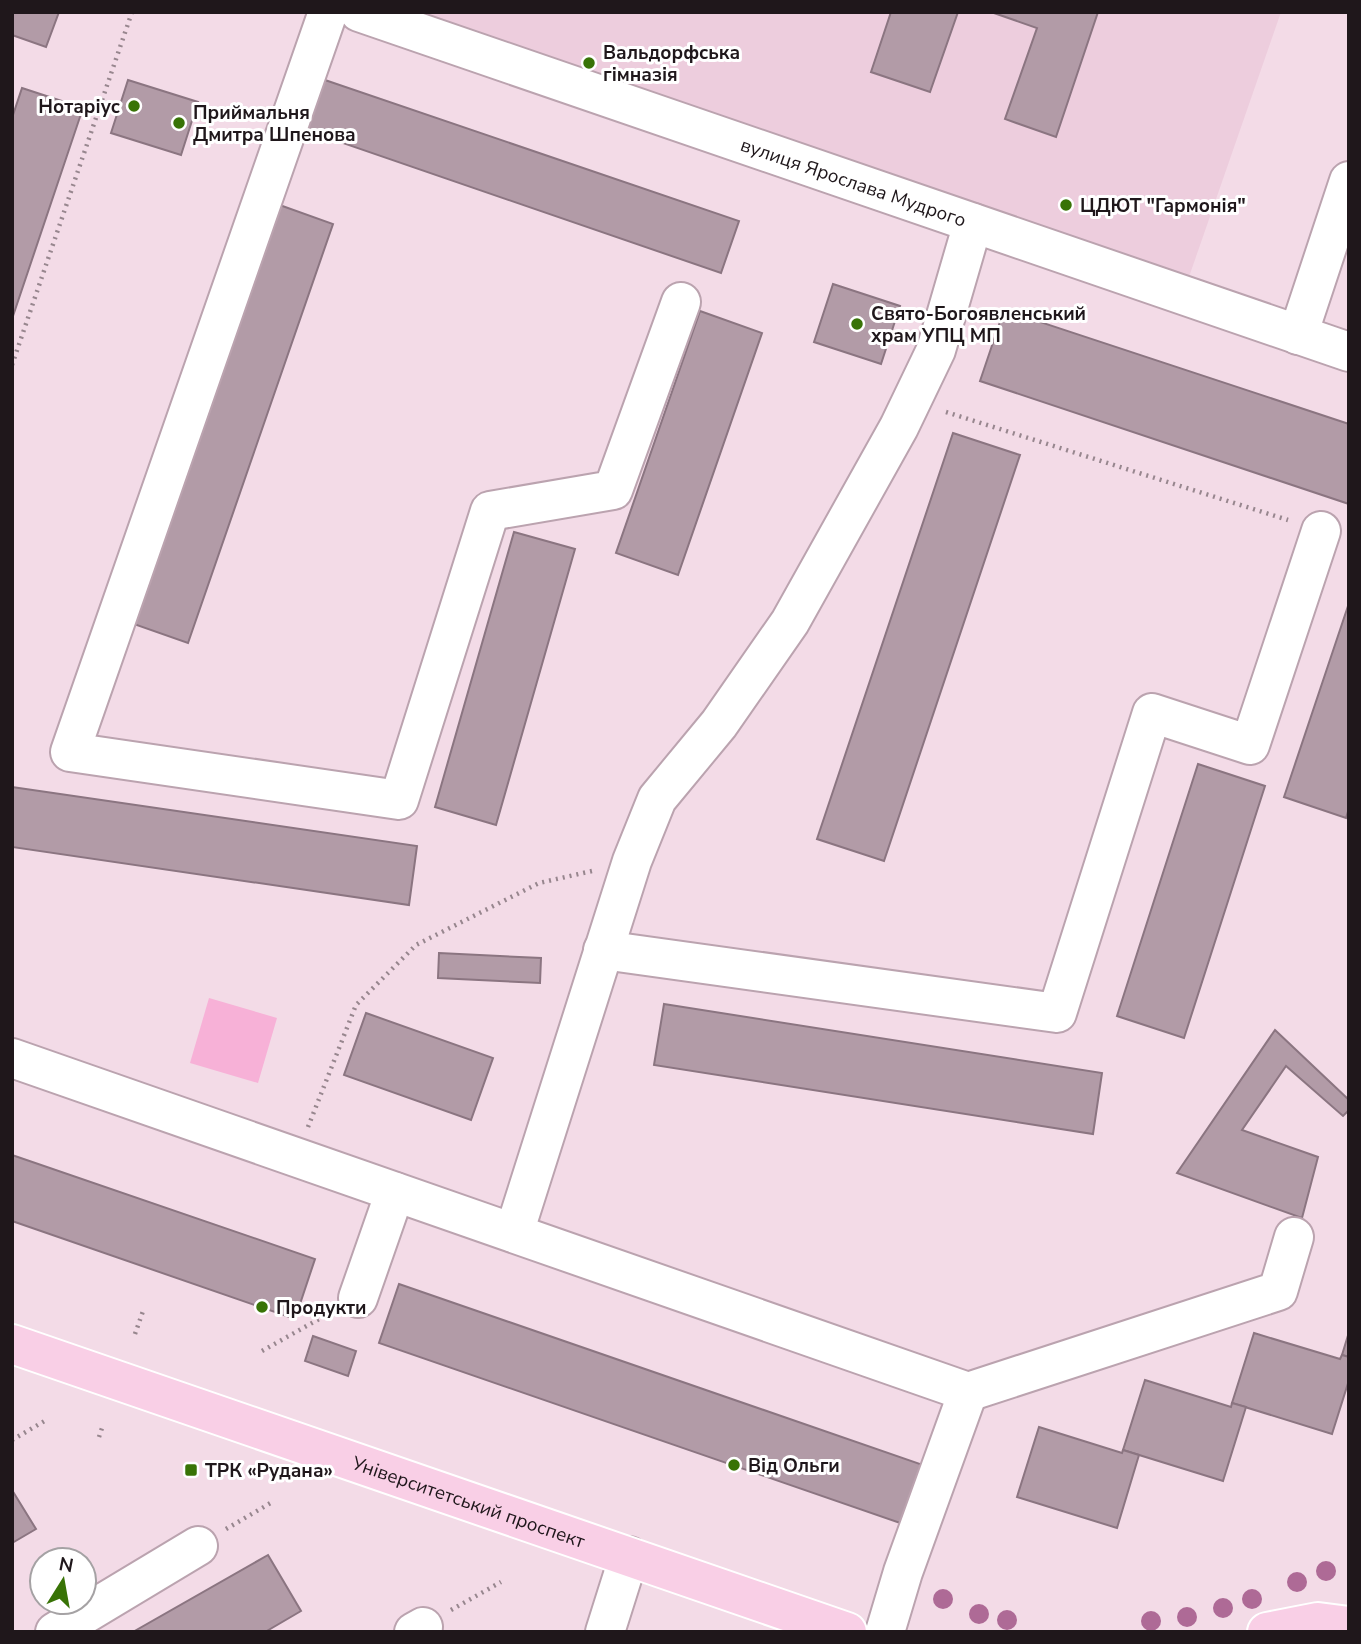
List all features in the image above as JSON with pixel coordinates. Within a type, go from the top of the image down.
[{"type":"main road","name":"Університетський проспект","points":[[12,1344],[847,1632]]},
{"type":"main road","points":[[1267,1632],[1338,1618]]},
{"type":"street","points":[[328,12],[70,752],[399,800],[490,511],[613,490],[681,302]]},
{"type":"street","name":"вулиця Ярослава Мудрого","points":[[359,12],[1349,352]]},
{"type":"street","points":[[1298,335],[1349,181]]},
{"type":"street","points":[[514,1233],[632,861],[657,799],[719,724],[790,622],[912,401],[936,350],[973,223]]},
{"type":"street","points":[[603,950],[1057,1013],[1152,713],[1250,745],[1321,531]]},
{"type":"street","points":[[12,1058],[968,1392],[1278,1291],[1294,1237]]},
{"type":"street","points":[[358,1298],[395,1192]]},
{"type":"street","points":[[885,1632],[903,1572],[968,1392]]},
{"type":"street","points":[[55,1632],[198,1546]]},
{"type":"street","points":[[605,1632],[629,1556]]},
{"type":"path","points":[[12,365],[132,12]]},
{"type":"path","points":[[912,401],[1321,531]]},
{"type":"path","points":[[296,1157],[356,1005],[416,945],[539,883],[632,861]]},
{"type":"path","points":[[262,1351],[358,1298]]},
{"type":"path","points":[[135,1334],[143,1311]]},
{"type":"path","points":[[12,1440],[48,1419]]},
{"type":"path","points":[[99,1437],[102,1428]]},
{"type":"path","points":[[198,1546],[274,1501]]},
{"type":"path","points":[[419,1629],[501,1582]]},
{"type":"shaded area","name":"ЦДЮТ \"Гармонія\"","points":[[359,12],[1281,12],[1182,297]]},
{"type":"shaded area","points":[[209,998],[277,1018],[258,1083],[190,1063]]},
{"type":"building","points":[[12,12],[59,12],[46,47],[12,35]]},
{"type":"building","points":[[891,12],[958,12],[930,92],[871,72]]},
{"type":"building","points":[[991,12],[1098,12],[1056,137],[1005,119],[1037,28]]},
{"type":"building","points":[[322,79],[739,221],[721,273],[305,130]]},
{"type":"building","points":[[128,80],[198,102],[181,155],[111,133]]},
{"type":"building","points":[[22,88],[83,108],[12,319],[12,118]]},
{"type":"building","points":[[274,203],[333,224],[188,643],[128,622]]},
{"type":"building","name":"Свято-Богоявленський храм УПЦ МП","points":[[833,284],[900,306],[881,364],[814,342]]},
{"type":"building","points":[[1004,310],[1349,424],[1349,504],[980,381]]},
{"type":"building","points":[[700,311],[762,333],[678,575],[616,553]]},
{"type":"building","points":[[953,433],[1020,455],[884,861],[817,839]]},
{"type":"building","points":[[514,532],[575,549],[496,825],[435,807]]},
{"type":"building","points":[[1349,603],[1349,808],[1346,818],[1284,797]]},
{"type":"building","points":[[1198,764],[1265,786],[1184,1038],[1117,1016]]},
{"type":"building","points":[[12,787],[417,846],[409,905],[12,847]]},
{"type":"building","points":[[439,953],[541,958],[540,983],[438,978]]},
{"type":"building","points":[[664,1004],[1102,1073],[1093,1134],[654,1065]]},
{"type":"building","points":[[366,1013],[493,1058],[471,1120],[344,1075]]},
{"type":"building","points":[[1275,1030],[1349,1100],[1349,1110],[1343,1116],[1286,1066],[1242,1130],[1318,1157],[1302,1218],[1177,1173]]},
{"type":"building","points":[[12,1155],[315,1259],[295,1319],[12,1221]]},
{"type":"building","points":[[399,1284],[923,1465],[903,1524],[379,1343]]},
{"type":"building","points":[[1349,1332],[1349,1357],[1342,1355]]},
{"type":"building","points":[[1254,1333],[1340,1359],[1342,1355],[1349,1357],[1349,1380],[1332,1434],[1232,1403]]},
{"type":"building","points":[[313,1336],[356,1351],[348,1376],[305,1361]]},
{"type":"building","points":[[1145,1380],[1231,1407],[1232,1403],[1246,1407],[1223,1481],[1123,1450]]},
{"type":"building","points":[[1039,1427],[1122,1453],[1123,1450],[1139,1455],[1117,1528],[1017,1497]]},
{"type":"building","points":[[12,1490],[36,1529],[12,1543]]},
{"type":"building","points":[[268,1555],[301,1611],[265,1632],[133,1632]]},
{"type":"place","name":"Вальдорфська гімназія","points":[[589,63]]},
{"type":"place","name":"Нотаріус","points":[[134,106]]},
{"type":"place","name":"Приймальня Дмитра Шпенова","points":[[179,123]]},
{"type":"place","name":"ЦДЮТ \"Гармонія\"","points":[[1066,205]]},
{"type":"place","name":"Свято-Богоявленський храм УПЦ МП","points":[[857,324]]},
{"type":"place","name":"Продукти","points":[[262,1307]]},
{"type":"place","name":"Від Ольги","points":[[734,1465]]},
{"type":"place","name":"ТРК «Рудана»","points":[[191,1470]]}]
